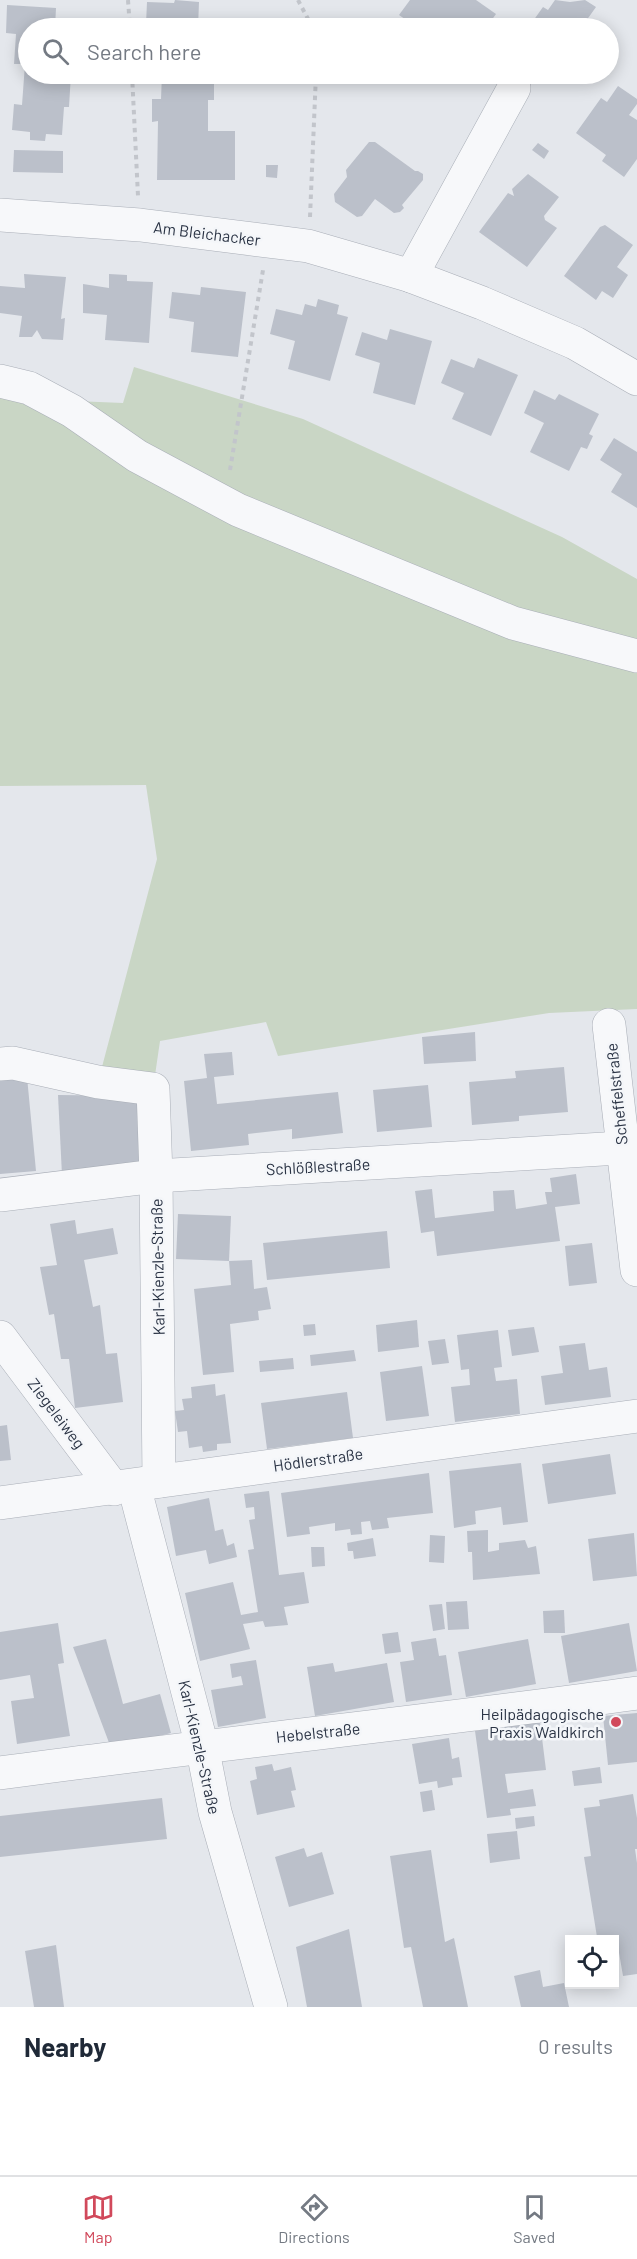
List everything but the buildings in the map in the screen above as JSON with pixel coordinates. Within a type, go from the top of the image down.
[{"type":"street","points":[[411,276],[514,88]]},
{"type":"street","name":"Am Bleichacker","points":[[0,215],[140,225],[309,246],[411,276],[482,303],[575,343],[637,379]]},
{"type":"street","points":[[0,381],[29,388],[72,411],[137,456],[225,504],[513,622],[637,656]]},
{"type":"street","name":"Scheffelstraße","points":[[609,1025],[630,1148],[637,1270]]},
{"type":"street","name":"Karl-Kienzle-Straße","points":[[0,1064],[13,1064],[98,1082],[153,1089],[156,1176],[136,1485],[202,1746],[215,1812],[271,2007]]},
{"type":"street","name":"Schlößlestraße","points":[[0,1194],[156,1176],[630,1148]]},
{"type":"street","name":"Ziegeleiweg","points":[[0,1337],[136,1485]]},
{"type":"street","name":"Hödlerstraße","points":[[0,1503],[637,1416]]},
{"type":"street","name":"Hebelstraße","points":[[0,1773],[637,1693]]},
{"type":"path","points":[[128,0],[129,18]]},
{"type":"path","points":[[298,0],[307,18]]},
{"type":"path","points":[[133,84],[140,225]]},
{"type":"path","points":[[309,246],[316,84]]},
{"type":"path","points":[[225,504],[268,240]]},
{"type":"green space","points":[[134,367],[303,419],[562,537],[637,579],[637,1009],[549,1013],[278,1056],[266,1022],[160,1041],[153,1089],[98,1082],[157,859],[146,785],[0,786],[0,381],[51,400],[123,403]]},
{"type":"place","name":"Heilpädagogische Praxis Waldkirch","points":[[616,1722]]}]
